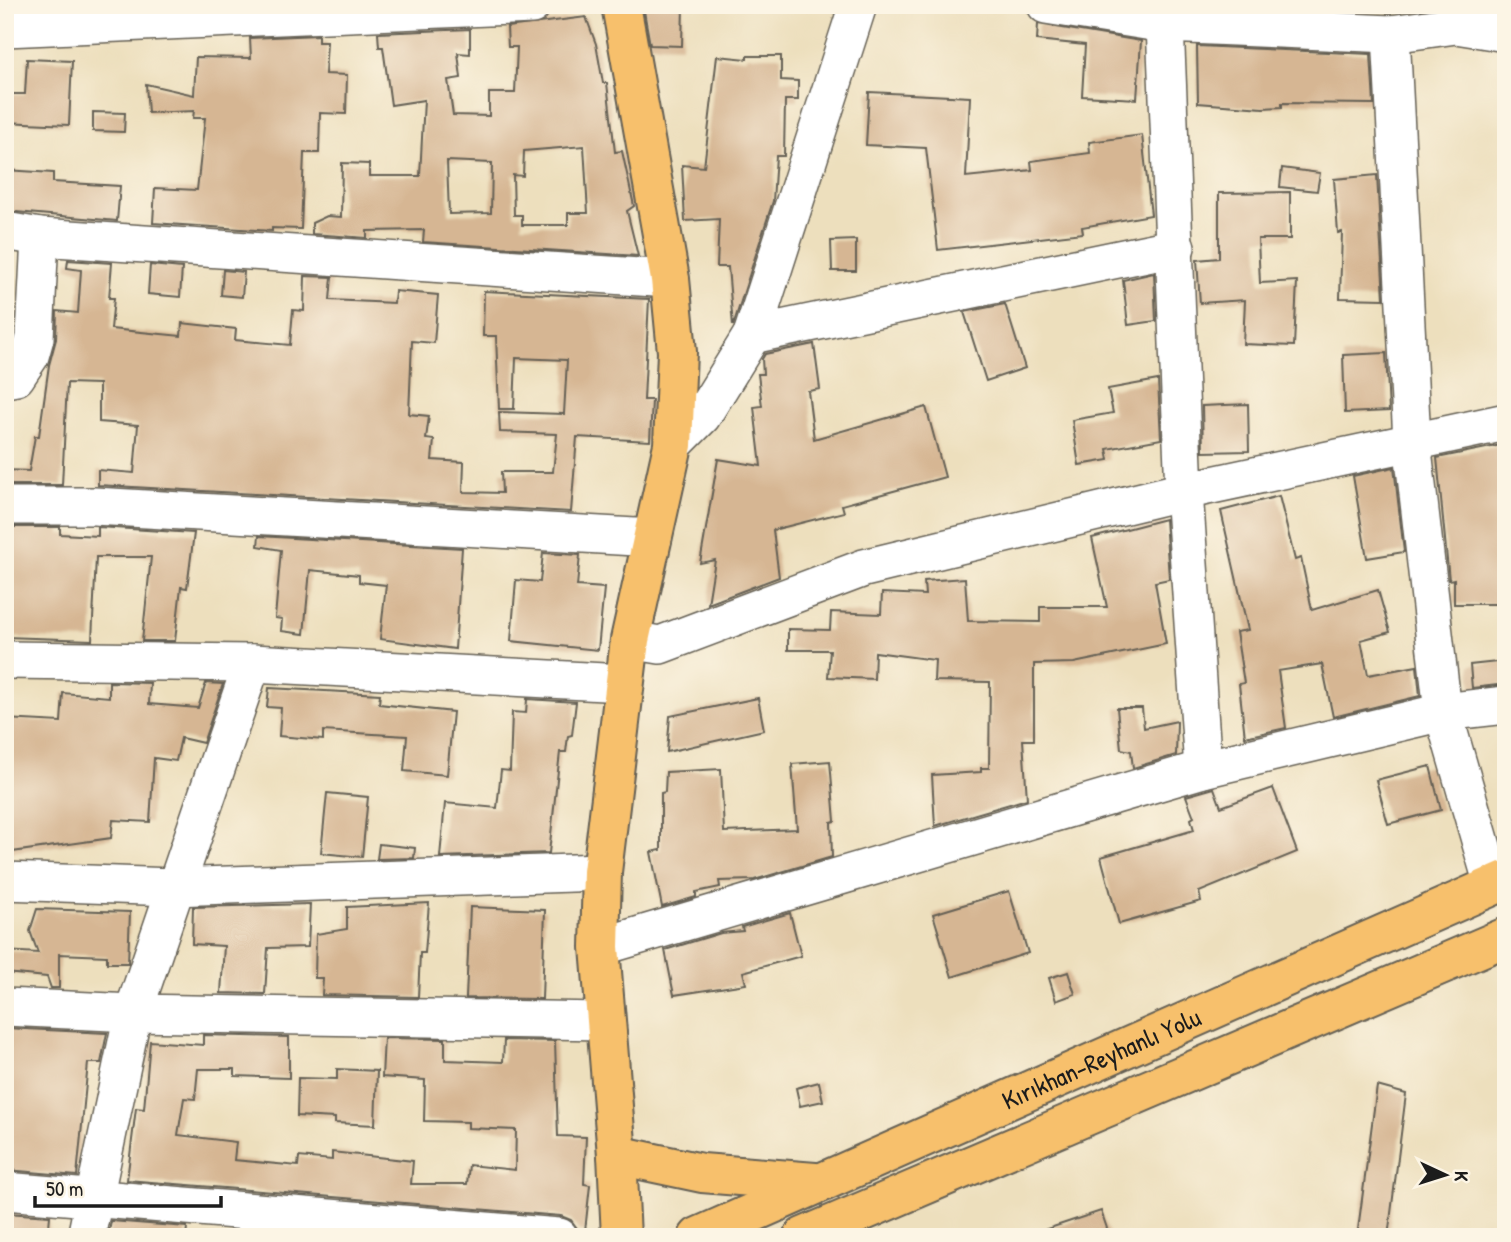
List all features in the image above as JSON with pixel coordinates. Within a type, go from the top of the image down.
[{"type":"main road","points":[[621,5],[670,279],[677,352],[673,445],[630,640],[602,872],[600,947],[621,1237]]},
{"type":"main road","name":"Kırıkhan-Reyhanlı Yolu","points":[[698,1237],[1499,883]]},
{"type":"main road","name":"Kırıkhan-Reyhanlı Yolu","points":[[803,1237],[1506,937]]},
{"type":"main road","points":[[617,1155],[702,1173],[820,1183]]},
{"type":"street","points":[[5,28],[533,5]]},
{"type":"street","points":[[673,445],[702,416],[752,335],[858,5]]},
{"type":"street","points":[[1046,5],[1391,34],[1457,15],[1506,33]]},
{"type":"street","points":[[1167,14],[1184,491],[1203,769]]},
{"type":"street","points":[[1391,34],[1412,441],[1443,712],[1499,883]]},
{"type":"street","points":[[5,379],[16,377],[30,356],[34,338],[23,234],[670,279]]},
{"type":"street","points":[[752,335],[1176,247]]},
{"type":"street","points":[[630,640],[660,645],[864,568],[1184,491],[1506,422]]},
{"type":"street","points":[[5,506],[94,506],[653,538]]},
{"type":"street","points":[[5,660],[252,663],[623,683]]},
{"type":"street","points":[[86,1237],[133,1013],[173,887],[252,663]]},
{"type":"street","points":[[600,947],[1203,769],[1443,712],[1506,705]]},
{"type":"street","points":[[5,881],[173,887],[602,872]]},
{"type":"street","points":[[5,1007],[133,1013],[604,1021]]},
{"type":"street","points":[[5,1191],[559,1237]]},
{"type":"building","points":[[643,5],[683,5],[682,46],[650,45]]},
{"type":"building","points":[[586,17],[596,44],[603,83],[607,83],[615,152],[622,151],[634,206],[627,211],[638,256],[423,242],[424,230],[367,231],[367,238],[312,234],[312,223],[327,216],[341,217],[342,163],[369,164],[369,176],[420,176],[424,100],[391,105],[383,47],[379,47],[378,33],[470,29],[470,54],[458,53],[461,78],[448,80],[453,115],[489,116],[489,93],[515,93],[517,47],[508,47],[507,27]],"holes":[[[584,146],[588,213],[568,213],[568,225],[522,225],[522,215],[514,215],[513,175],[523,176],[524,151]],[[447,161],[492,163],[491,213],[449,214]]]},
{"type":"building","points":[[1038,24],[1141,41],[1137,99],[1082,96],[1085,45],[1037,40]]},
{"type":"building","points":[[318,35],[318,42],[327,42],[325,74],[347,75],[346,114],[320,113],[319,153],[304,153],[301,229],[272,228],[272,231],[153,223],[155,188],[197,190],[205,118],[193,118],[194,111],[148,113],[146,84],[194,95],[196,57],[251,58],[250,38]]},
{"type":"building","points":[[1197,46],[1371,54],[1374,104],[1282,103],[1282,107],[1263,108],[1198,103]]},
{"type":"building","points":[[717,56],[747,59],[747,56],[781,56],[781,80],[798,81],[798,100],[785,100],[784,156],[776,156],[773,201],[733,326],[728,267],[717,267],[719,219],[685,221],[682,165],[704,167]]},
{"type":"building","points":[[27,59],[72,61],[69,125],[5,122],[5,94],[25,94]]},
{"type":"building","points":[[869,92],[970,97],[966,177],[1032,170],[1031,161],[1090,153],[1089,142],[1142,135],[1151,215],[1082,227],[1083,233],[938,250],[926,148],[866,145]]},
{"type":"building","points":[[93,112],[125,113],[124,132],[93,131]]},
{"type":"building","points":[[1282,168],[1320,173],[1317,191],[1280,187]]},
{"type":"building","points":[[5,170],[53,173],[53,182],[120,186],[117,221],[5,211]]},
{"type":"building","points":[[1377,175],[1384,299],[1340,298],[1342,232],[1338,233],[1334,179]]},
{"type":"building","points":[[1290,192],[1290,239],[1258,239],[1260,283],[1297,281],[1294,346],[1243,344],[1245,300],[1200,303],[1197,260],[1219,258],[1219,193]]},
{"type":"building","points":[[856,240],[856,271],[832,271],[831,241]]},
{"type":"building","points":[[68,260],[112,263],[109,298],[114,298],[111,329],[181,336],[182,323],[236,329],[235,340],[290,345],[293,310],[304,311],[305,276],[332,277],[330,300],[394,303],[395,291],[438,295],[434,343],[412,341],[409,414],[429,416],[426,439],[434,440],[432,460],[464,462],[463,492],[502,493],[501,472],[553,472],[557,434],[500,432],[499,412],[564,414],[567,360],[516,358],[514,409],[499,409],[496,336],[483,336],[484,291],[649,299],[644,400],[652,400],[650,441],[577,437],[571,512],[98,485],[98,470],[134,473],[138,425],[99,422],[99,384],[67,383],[62,485],[5,485],[5,470],[29,471],[35,436],[39,436],[49,365],[56,339],[57,311],[78,313],[81,270],[67,268]]},
{"type":"building","points":[[150,265],[182,268],[180,297],[148,294]]},
{"type":"building","points":[[223,270],[244,272],[242,297],[221,295]]},
{"type":"building","points":[[1154,273],[1156,321],[1128,325],[1123,280]]},
{"type":"building","points":[[1005,304],[1025,368],[986,381],[964,312]]},
{"type":"building","points":[[814,344],[820,389],[808,391],[814,439],[926,407],[945,477],[842,505],[844,512],[773,530],[779,577],[708,604],[715,560],[700,563],[718,459],[761,466],[754,407],[762,406],[758,374],[763,374],[762,359],[765,354]]},
{"type":"building","points":[[1386,353],[1389,411],[1345,413],[1343,355]]},
{"type":"building","points":[[1158,380],[1161,439],[1107,449],[1109,460],[1079,465],[1072,420],[1113,413],[1108,389]]},
{"type":"building","points":[[1248,404],[1249,451],[1203,452],[1202,406]]},
{"type":"building","points":[[1506,444],[1506,604],[1454,604],[1454,579],[1449,580],[1437,458]]},
{"type":"building","points":[[1394,467],[1404,552],[1367,558],[1353,476]]},
{"type":"building","points":[[1279,496],[1295,560],[1301,558],[1312,610],[1378,590],[1390,632],[1361,640],[1368,675],[1417,666],[1420,696],[1333,717],[1322,664],[1278,671],[1286,728],[1245,737],[1239,684],[1244,683],[1236,632],[1248,630],[1221,511]]},
{"type":"building","points":[[1165,519],[1169,579],[1155,582],[1166,644],[1074,663],[1034,664],[1034,740],[1023,740],[1027,799],[935,826],[932,775],[981,772],[981,768],[989,768],[990,682],[934,681],[935,660],[875,652],[874,679],[828,677],[830,650],[788,650],[788,629],[830,630],[831,612],[881,614],[882,593],[925,595],[924,581],[965,578],[968,621],[1040,622],[1040,607],[1107,607],[1092,538]]},
{"type":"building","points":[[5,527],[60,527],[60,534],[98,536],[98,527],[194,533],[187,588],[181,587],[175,641],[142,641],[151,557],[96,557],[92,640],[5,637]]},
{"type":"building","points":[[259,536],[462,548],[455,649],[380,639],[386,585],[359,582],[359,575],[310,570],[304,634],[281,631],[282,619],[275,618],[281,550],[258,546]]},
{"type":"building","points":[[543,553],[580,555],[577,586],[604,588],[598,650],[511,641],[516,580],[540,582]]},
{"type":"building","points":[[1506,661],[1506,684],[1472,688],[1470,665]]},
{"type":"building","points":[[109,682],[150,683],[149,704],[198,708],[206,683],[223,684],[203,743],[181,738],[176,761],[154,758],[150,822],[113,820],[111,838],[5,853],[5,719],[61,722],[63,693],[109,697]]},
{"type":"building","points":[[269,688],[380,694],[379,704],[453,712],[447,775],[404,771],[407,736],[323,731],[323,740],[279,736],[281,708],[267,707]]},
{"type":"building","points":[[758,698],[764,730],[667,752],[670,716]]},
{"type":"building","points":[[527,699],[576,702],[572,735],[568,736],[566,752],[560,752],[549,853],[440,857],[445,803],[497,808],[501,770],[510,771],[512,712],[526,713]]},
{"type":"building","points":[[1117,708],[1142,708],[1144,728],[1177,721],[1176,755],[1133,768],[1131,751],[1121,749]]},
{"type":"building","points":[[830,761],[835,821],[831,822],[832,857],[754,880],[719,881],[720,887],[696,892],[696,897],[662,907],[651,852],[661,850],[661,793],[665,792],[666,772],[721,769],[724,832],[797,829],[792,764]]},
{"type":"building","points":[[1430,766],[1441,810],[1388,824],[1376,780]]},
{"type":"building","points":[[1214,788],[1221,807],[1273,788],[1297,852],[1199,892],[1201,901],[1119,924],[1101,857],[1194,830],[1191,819],[1194,817],[1186,796]]},
{"type":"building","points":[[327,793],[368,797],[362,857],[321,853]]},
{"type":"building","points":[[379,844],[415,848],[414,858],[377,859]]},
{"type":"building","points":[[1009,891],[1028,953],[952,977],[933,914]]},
{"type":"building","points":[[429,903],[425,953],[420,953],[418,997],[322,995],[323,978],[315,978],[316,934],[347,929],[347,907]]},
{"type":"building","points":[[310,904],[308,947],[268,948],[265,994],[221,993],[224,946],[192,944],[193,907]]},
{"type":"building","points":[[470,907],[545,910],[542,999],[466,998]]},
{"type":"building","points":[[37,909],[130,912],[128,963],[107,963],[107,956],[59,954],[59,988],[51,988],[47,977],[5,973],[5,951],[38,953],[30,931]]},
{"type":"building","points":[[790,913],[801,956],[743,972],[746,984],[674,995],[665,950],[721,933],[743,931],[742,927]]},
{"type":"building","points":[[1068,972],[1075,994],[1056,1001],[1049,978]]},
{"type":"building","points":[[5,1028],[107,1033],[101,1063],[88,1063],[77,1176],[7,1170]]},
{"type":"building","points":[[203,1035],[289,1037],[289,1078],[235,1076],[235,1069],[198,1069],[195,1099],[184,1098],[178,1135],[236,1142],[234,1160],[298,1166],[299,1157],[332,1160],[332,1152],[413,1161],[411,1184],[467,1184],[469,1165],[515,1170],[516,1130],[468,1128],[468,1122],[424,1121],[425,1080],[382,1077],[384,1038],[445,1039],[445,1060],[503,1062],[504,1040],[555,1041],[558,1136],[586,1137],[584,1184],[590,1185],[585,1231],[579,1231],[571,1220],[561,1216],[127,1180],[136,1108],[144,1109],[150,1041],[203,1045]]},
{"type":"building","points":[[337,1069],[377,1071],[375,1125],[335,1123],[335,1118],[297,1116],[298,1078],[337,1079]]},
{"type":"building","points":[[819,1082],[823,1101],[800,1106],[796,1088]]},
{"type":"building","points":[[1377,1086],[1406,1094],[1388,1237],[1357,1237]]},
{"type":"building","points":[[1101,1211],[1110,1237],[1036,1237],[1035,1233]]},
{"type":"building","points":[[6,1213],[50,1216],[48,1237],[5,1237]]},
{"type":"building","points":[[111,1221],[187,1227],[186,1237],[108,1237]]}]
